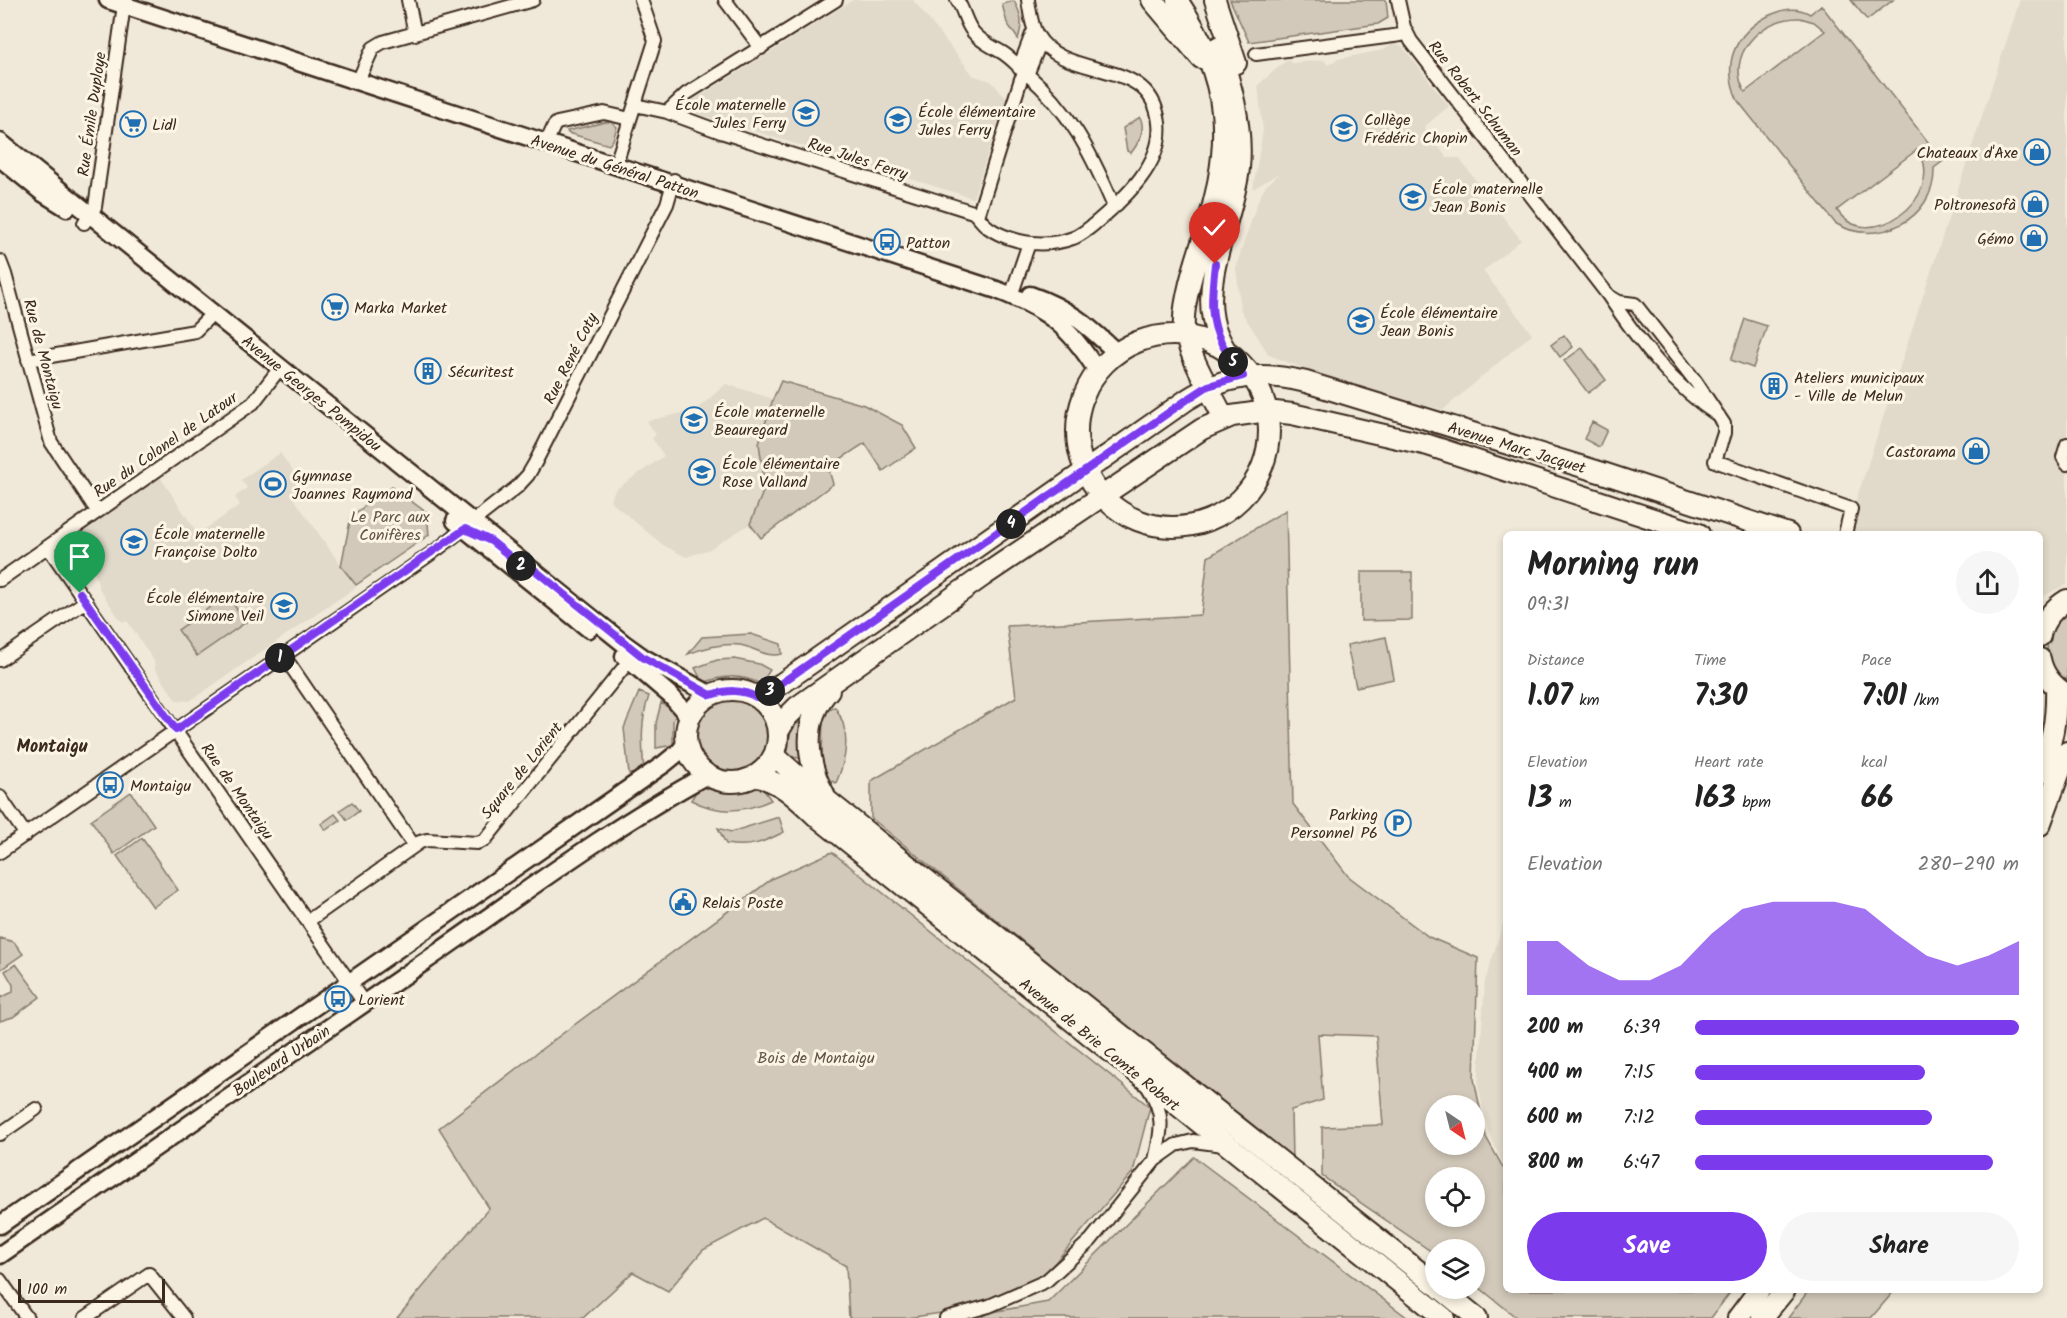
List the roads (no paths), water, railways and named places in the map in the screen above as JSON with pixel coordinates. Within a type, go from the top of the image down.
[{"type":"main road","points":[[1152,0],[1221,75]]},
{"type":"main road","points":[[1177,0],[1221,75],[1237,128]]},
{"type":"main road","points":[[1192,0],[1217,46],[1223,123],[1222,168],[1188,297],[1184,324],[1190,348],[1224,418]]},
{"type":"main road","points":[[1215,0],[1236,63],[1240,88],[1237,128],[1239,167],[1233,200],[1215,264],[1211,304],[1212,319],[1218,336],[1243,376],[1259,411]]},
{"type":"main road","name":"Avenue du Général Patton","points":[[124,1],[674,183],[1053,303],[1070,312],[1117,353]]},
{"type":"main road","name":"Avenue du Général Patton","points":[[359,79],[616,164]]},
{"type":"main road","points":[[0,142],[87,219]]},
{"type":"main road","points":[[0,158],[43,193],[87,219]]},
{"type":"main road","name":"Avenue Georges Pompidou","points":[[87,219],[469,526],[548,598],[633,656],[711,695]]},
{"type":"main road","name":"Avenue du Général Patton","points":[[1013,292],[1054,318],[1083,349],[1097,371]]},
{"type":"main road","points":[[1189,336],[1207,341],[1223,349],[1242,364],[1259,389],[1268,417],[1266,453],[1258,476],[1244,495],[1235,504],[1204,522],[1180,527],[1168,527],[1133,519],[1113,506],[1089,479],[1077,445],[1083,397],[1097,371],[1130,345],[1153,337],[1189,336]]},
{"type":"main road","name":"Avenue Marc Jacquet","points":[[756,697],[780,684],[1208,386],[1243,376],[1277,377],[1306,382],[1606,474],[1779,531]]},
{"type":"main road","name":"Avenue Marc Jacquet","points":[[778,732],[787,717],[797,707],[1118,484],[1202,429],[1224,418],[1259,411],[1292,414],[1428,445],[1690,531]]},
{"type":"main road","name":"Avenue Georges Pompidou","points":[[469,526],[522,566],[531,567],[633,656],[690,718]]},
{"type":"main road","points":[[2043,611],[2065,601]]},
{"type":"main road","points":[[2043,626],[2050,614],[2065,601]]},
{"type":"main road","points":[[2043,667],[2047,677],[2062,691],[2043,763]]},
{"type":"main road","points":[[827,799],[817,781],[811,762],[811,722],[816,708],[838,679]]},
{"type":"main road","points":[[724,691],[739,691],[756,697],[774,718],[778,732],[774,755],[766,767],[743,781],[718,780],[707,775],[693,760],[687,742],[690,718],[698,705],[711,695],[724,691]]},
{"type":"main road","points":[[0,1225],[673,758],[687,742]]},
{"type":"main road","points":[[2043,817],[2067,752]]},
{"type":"main road","name":"Avenue de Brie Comte Robert","points":[[774,755],[795,775],[1425,1276]]},
{"type":"main road","name":"Boulevard Urbain","points":[[0,1255],[564,865],[680,788],[707,775]]},
{"type":"main road","name":"Avenue de Brie Comte Robert","points":[[754,776],[774,781],[784,788],[1141,1077],[1444,1318]]},
{"type":"main road","points":[[1738,1318],[1757,1293]]},
{"type":"main road","points":[[1762,1318],[1783,1293]]},
{"type":"main road","points":[[1772,1318],[1790,1293]]},
{"type":"main road","points":[[1454,1299],[1477,1318]]},
{"type":"street","points":[[408,0],[415,34]]},
{"type":"street","points":[[359,79],[373,48],[383,42],[533,0]]},
{"type":"street","points":[[616,164],[655,42],[641,0]]},
{"type":"street","points":[[725,0],[761,48]]},
{"type":"street","points":[[667,112],[686,94],[836,0]]},
{"type":"street","points":[[957,0],[973,33],[983,43],[1001,52],[1024,72],[1053,99],[1077,129],[1096,162],[1116,206]]},
{"type":"street","points":[[1028,0],[1038,36]]},
{"type":"street","name":"Rue Robert Schuman","points":[[1398,0],[1406,32],[1622,315],[1671,377],[1699,403],[1719,416]]},
{"type":"street","name":"Rue Émile Duploye","points":[[87,219],[95,207],[124,1]]},
{"type":"street","points":[[1256,54],[1401,35],[1406,32]]},
{"type":"street","points":[[978,216],[1024,72],[1032,34],[1038,36],[1059,57],[1115,73],[1133,81],[1149,96],[1160,124],[1156,148],[1139,181],[1116,206],[1074,238],[1043,244],[1029,243],[1013,292]]},
{"type":"street","name":"Rue Jules Ferry","points":[[635,105],[667,112],[721,132],[971,212],[997,233],[1029,243]]},
{"type":"street","points":[[548,140],[557,123],[604,113],[630,119]]},
{"type":"street","name":"Rue René Coty","points":[[0,852],[469,526],[517,487],[528,475],[622,294],[667,204],[674,183]]},
{"type":"street","name":"Rue de Montaigu","points":[[0,261],[51,442],[97,511]]},
{"type":"street","points":[[1608,295],[1619,302],[1635,304],[1696,382],[1719,416],[1724,424],[1724,434],[1715,461],[1851,509],[1846,531]]},
{"type":"street","points":[[28,360],[195,331],[209,317]]},
{"type":"street","name":"Rue du Colonel de Latour","points":[[97,511],[253,403],[277,372]]},
{"type":"street","points":[[2067,444],[2063,452],[2067,464]]},
{"type":"street","points":[[0,580],[97,511]]},
{"type":"street","name":"Rue de Montaigu","points":[[48,547],[364,1003]]},
{"type":"street","points":[[0,660],[86,601]]},
{"type":"street","points":[[284,656],[414,846],[308,921]]},
{"type":"street","name":"Square de Lorient","points":[[414,846],[427,840],[477,843],[485,840],[633,656]]},
{"type":"street","points":[[0,797],[26,835]]},
{"type":"street","points":[[1141,1077],[1157,1101],[1161,1119],[1161,1136],[1155,1160]]},
{"type":"street","points":[[0,1134],[36,1109]]},
{"type":"street","points":[[946,1318],[989,1306],[1046,1281],[1091,1240],[1155,1160],[1176,1145],[1193,1141],[1226,1145]]},
{"type":"street","points":[[85,1318],[149,1274],[184,1318]]},
{"type":"street","points":[[0,1280],[27,1318]]},
{"type":"place","name":"École maternelle Jules Ferry","points":[[806,113]]},
{"type":"place","name":"École élémentaire Jules Ferry","points":[[898,120]]},
{"type":"place","name":"Lidl","points":[[133,124]]},
{"type":"place","name":"Collège Frédéric Chopin","points":[[1344,128]]},
{"type":"place","name":"Chateaux d'Axe","points":[[2037,152]]},
{"type":"place","name":"École maternelle Jean Bonis","points":[[1413,197]]},
{"type":"place","name":"Poltronesofà","points":[[2035,204]]},
{"type":"place","name":"Gémo","points":[[2034,238]]},
{"type":"place","name":"Patton","points":[[887,242]]},
{"type":"place","name":"Marka Market","points":[[335,307]]},
{"type":"place","name":"École élémentaire Jean Bonis","points":[[1361,321]]},
{"type":"place","name":"Sécuritest","points":[[428,371]]},
{"type":"place","name":"Ateliers municipaux - Ville de Melun","points":[[1774,386]]},
{"type":"place","name":"École maternelle Beauregard","points":[[694,420]]},
{"type":"place","name":"Castorama","points":[[1976,451]]},
{"type":"place","name":"École élémentaire Rose Valland","points":[[702,472]]},
{"type":"place","name":"Gymnase Joannes Raymond","points":[[273,484]]},
{"type":"place","name":"École maternelle Françoise Dolto","points":[[134,542]]},
{"type":"place","name":"École élémentaire Simone Veil","points":[[284,606]]},
{"type":"place","name":"Montaigu","points":[[110,785]]},
{"type":"place","name":"Parking Personnel P6","points":[[1398,823]]},
{"type":"place","name":"Relais Poste","points":[[683,902]]},
{"type":"place","name":"Lorient","points":[[338,999]]},
{"type":"district","name":"Montaigu","points":[[52,746]]},
{"type":"park label","name":"Le Parc aux Conifères","points":[[390,525]]},
{"type":"park label","name":"Bois de Montaigu","points":[[816,1057]]}]
